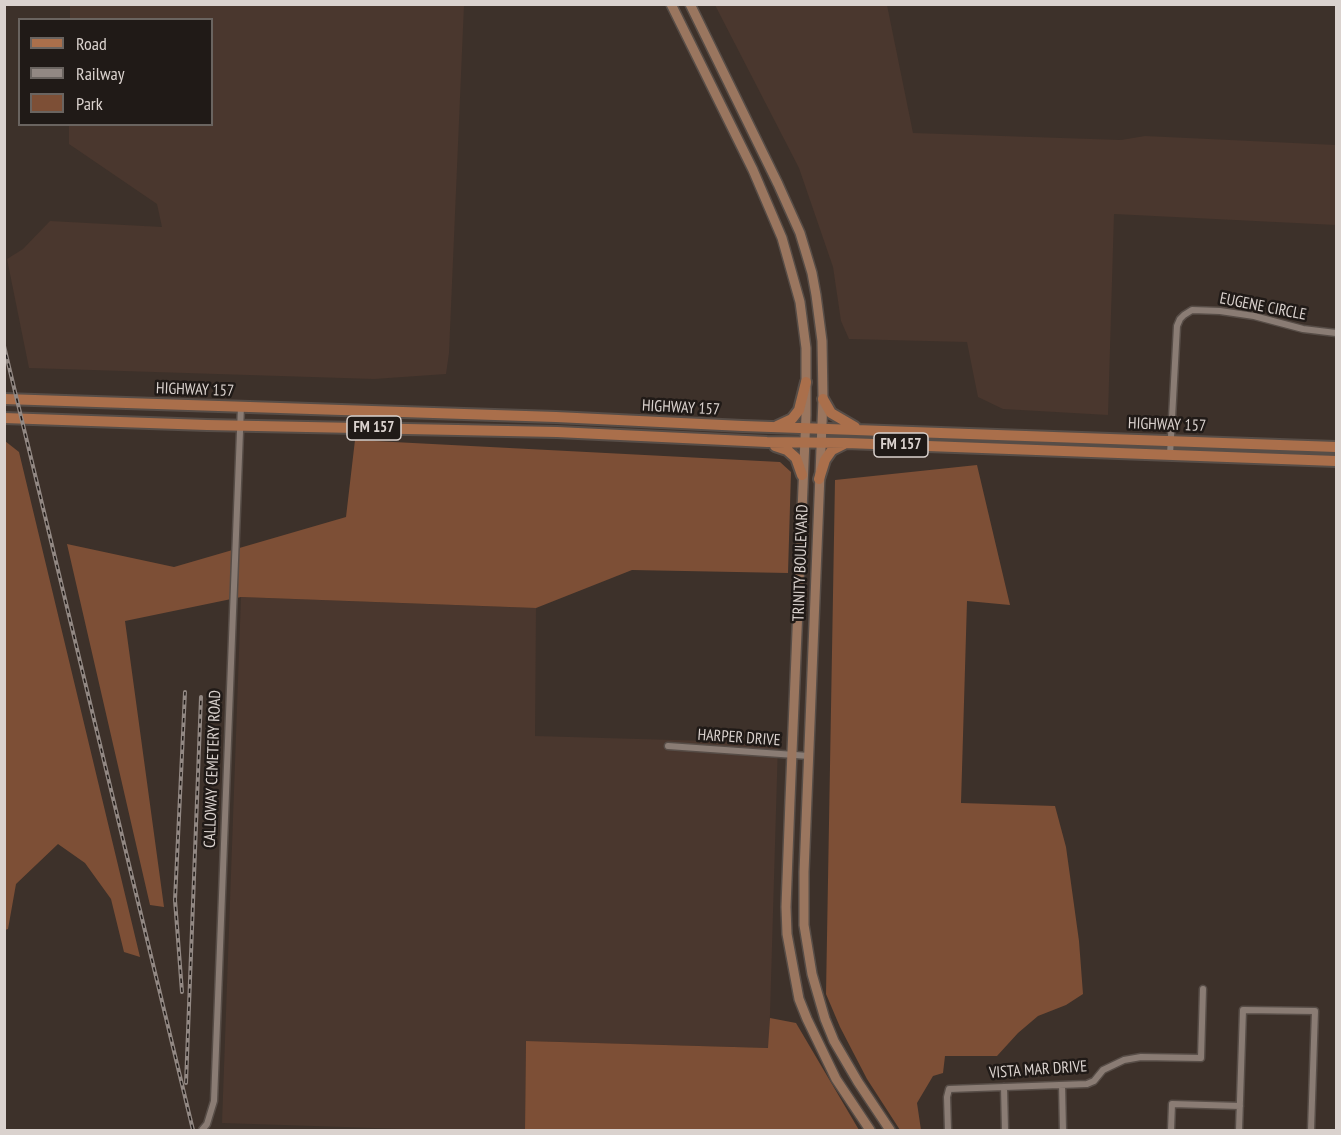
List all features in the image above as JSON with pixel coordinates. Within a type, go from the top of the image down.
[{"type":"main road","name":"TRINITY BOULEVARD","points":[[671,4],[738,140],[782,238],[795,282],[804,327],[805,428],[786,907],[787,934],[797,988],[819,1047],[836,1079],[870,1131]]},
{"type":"main road","name":"TRINITY BOULEVARD","points":[[690,4],[800,233],[812,273],[822,341],[823,399],[804,925],[812,974],[834,1041],[890,1131]]},
{"type":"main road","points":[[738,140],[753,133]]},
{"type":"main road","points":[[776,427],[792,419],[799,410],[806,382]]},
{"type":"main road","name":"HIGHWAY 157","points":[[4,399],[1336,447]]},
{"type":"main road","points":[[823,399],[831,413],[858,429]]},
{"type":"main road","name":"HIGHWAY 157","points":[[4,418],[567,433],[1336,461]]},
{"type":"main road","points":[[567,433],[568,418]]},
{"type":"main road","points":[[767,442],[787,450],[796,458],[802,475]]},
{"type":"main road","points":[[819,479],[825,460],[832,450],[846,443]]},
{"type":"main road","points":[[800,584],[816,585]]},
{"type":"street","name":"EUGENE CIRCLE","points":[[1170,455],[1177,326],[1184,315],[1192,310],[1220,311],[1336,333]]},
{"type":"street","name":"CALLOWAY CEMETERY ROAD","points":[[202,1131],[207,1124],[214,1101],[241,406]]},
{"type":"street","name":"HARPER DRIVE","points":[[668,747],[809,756]]},
{"type":"street","name":"VISTA MAR DRIVE","points":[[948,1131],[947,1096],[949,1089],[1087,1084],[1094,1081],[1103,1070],[1124,1059],[1200,1058],[1203,989]]},
{"type":"street","points":[[1239,1131],[1243,1010],[1315,1011],[1311,1131]]},
{"type":"street","points":[[1062,1085],[1064,1131]]},
{"type":"street","points":[[1004,1087],[1005,1131]]},
{"type":"street","points":[[1172,1131],[1172,1104],[1240,1106]]},
{"type":"shaded area","points":[[70,5],[464,5],[449,353],[446,374],[374,379],[29,368],[7,259],[23,249],[50,221],[162,227],[157,204],[69,144],[69,126],[213,126],[213,18],[70,18]]},
{"type":"shaded area","points":[[715,5],[887,5],[913,133],[1121,140],[1145,136],[1336,145],[1336,225],[1114,214],[1108,415],[1003,409],[978,397],[967,342],[849,339],[841,321],[833,267],[799,168]]},
{"type":"shaded area","points":[[241,597],[536,608],[535,736],[778,743],[769,1048],[526,1041],[525,1130],[435,1130],[222,1123]]},
{"type":"green space","points":[[355,440],[780,462],[791,472],[788,573],[632,570],[536,608],[241,597],[125,621],[164,907],[150,905],[67,544],[174,567],[346,517]]},
{"type":"green space","points":[[5,441],[19,452],[140,957],[124,952],[111,899],[85,863],[58,844],[16,884],[8,929],[5,930]]},
{"type":"green space","points":[[977,465],[1010,605],[967,601],[961,803],[1055,806],[1066,847],[1079,941],[1083,994],[1066,1005],[1038,1016],[997,1056],[945,1056],[943,1073],[933,1076],[917,1103],[921,1130],[900,1130],[867,1079],[826,994],[835,480]]},
{"type":"green space","points":[[770,1018],[796,1023],[859,1130],[525,1130],[526,1041],[768,1048]]},
{"type":"railway","points":[[4,346],[193,1130]]},
{"type":"railway","points":[[182,992],[175,900],[185,692]]},
{"type":"railway","points":[[186,1083],[201,697]]}]
